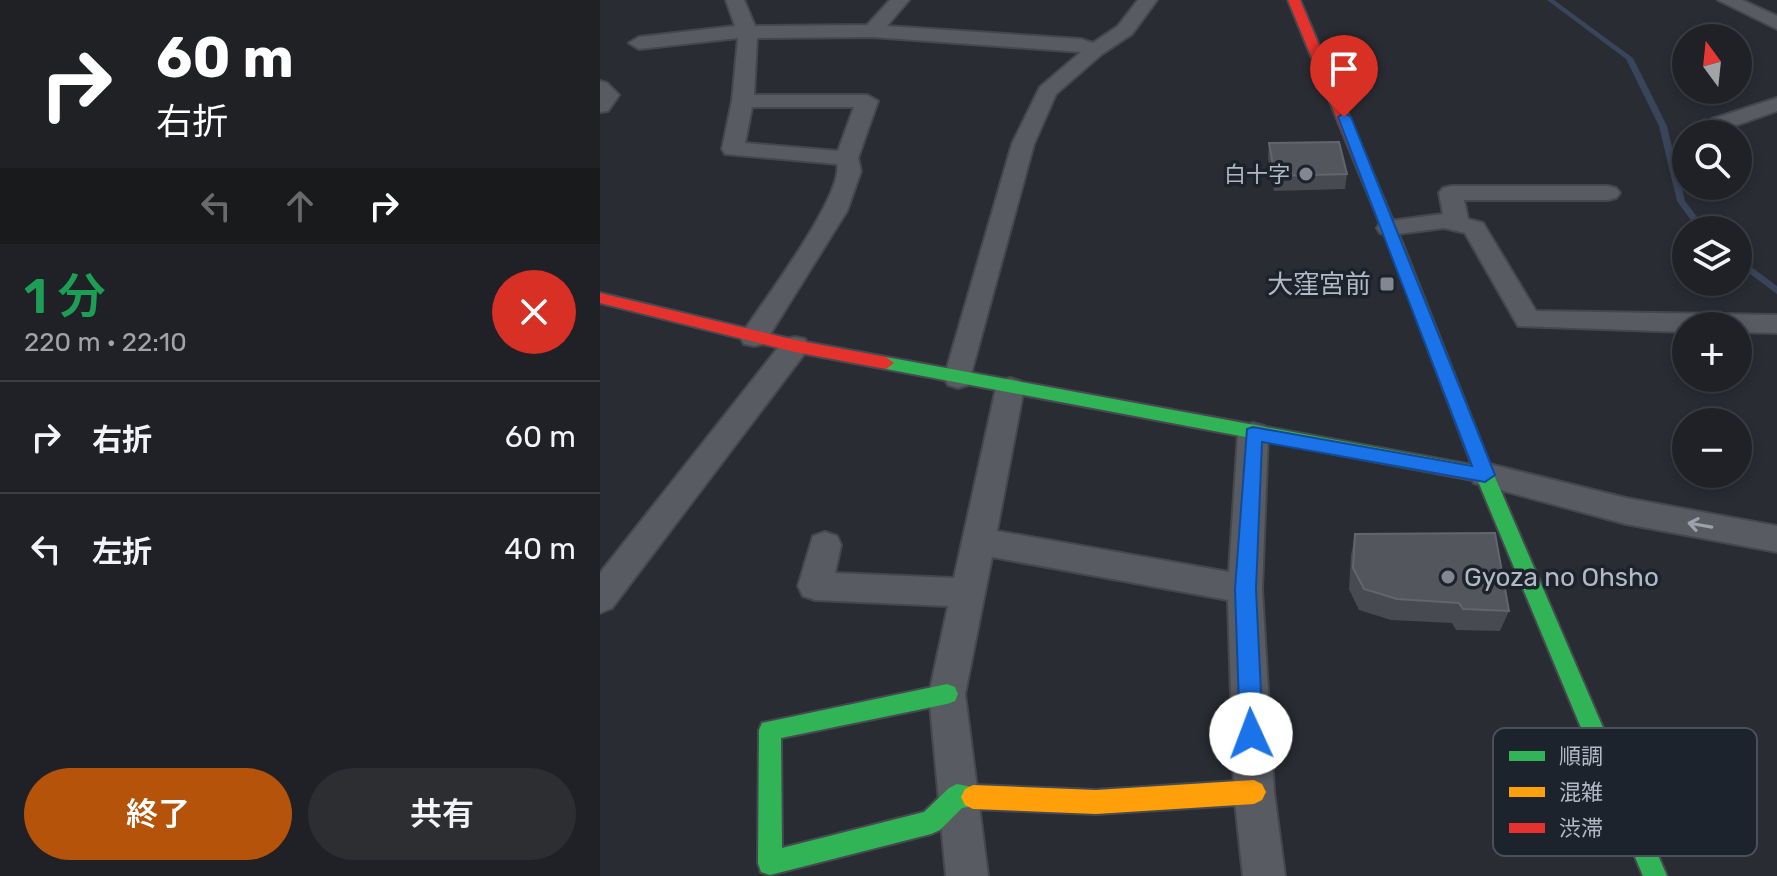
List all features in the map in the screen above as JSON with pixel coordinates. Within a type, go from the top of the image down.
[{"type":"street","points":[[735,0],[748,34],[743,101],[733,149],[847,158]]},
{"type":"street","points":[[872,31],[900,0]]},
{"type":"street","points":[[958,378],[1023,144],[1047,91],[1095,50],[1125,30],[1148,0]]},
{"type":"street","points":[[1294,0],[1389,228],[1485,475],[1592,728]]},
{"type":"street","points":[[1727,0],[1777,23]]},
{"type":"street","points":[[1772,0],[1777,4]]},
{"type":"street","points":[[639,43],[731,32],[872,31],[1081,45],[1095,50]]},
{"type":"street","points":[[600,87],[609,95],[600,106]]},
{"type":"street","points":[[743,101],[867,101],[847,158],[850,171],[835,211],[754,337]]},
{"type":"street","points":[[1731,120],[1777,104]]},
{"type":"street","points":[[1457,224],[1451,193],[1608,193]]},
{"type":"street","points":[[1389,228],[1444,221],[1474,228],[1528,320],[1777,324]]},
{"type":"street","points":[[600,298],[795,346],[1485,475],[1626,511],[1777,539]]},
{"type":"street","points":[[600,598],[795,346]]},
{"type":"street","points":[[967,876],[947,694],[1010,388]]},
{"type":"street","points":[[1253,434],[1245,589],[1254,792],[1264,876]]},
{"type":"street","points":[[979,541],[1245,589]]},
{"type":"street","points":[[825,545],[815,586],[968,593]]},
{"type":"street","points":[[947,694],[770,730],[770,863],[931,822],[957,796],[1096,802],[1254,792]]},
{"type":"street","points":[[1647,856],[1655,876]]},
{"type":"building","points":[[1339,142],[1347,174],[1275,176],[1269,143]]},
{"type":"building","points":[[1495,533],[1509,611],[1463,609],[1459,603],[1397,599],[1364,589],[1353,568],[1355,534]]},
{"type":"waterway","points":[[1550,0],[1629,58],[1663,126],[1681,201],[1692,216]]},
{"type":"waterway","points":[[1752,271],[1777,291]]},
{"type":"traffic: fast","points":[[1396,245],[1485,475],[1592,728]]},
{"type":"traffic: fast","points":[[886,363],[1485,475]]},
{"type":"traffic: fast","points":[[947,694],[770,730],[770,863],[931,822],[957,796],[973,797]]},
{"type":"traffic: fast","points":[[1647,856],[1655,876]]},
{"type":"traffic: slow","points":[[973,797],[1096,802],[1254,792]]},
{"type":"traffic: jam","points":[[1294,0],[1396,245]]},
{"type":"traffic: jam","points":[[600,298],[795,346],[886,363]]},
{"type":"place","name":"白十字","points":[[1306,174]]},
{"type":"place","name":"大窪宮前","points":[[1387,284]]},
{"type":"place","name":"Gyoza no Ohsho","points":[[1448,577]]},
{"type":"route","points":[[1251,734],[1245,589],[1253,434],[1485,475],[1344,117]]}]
